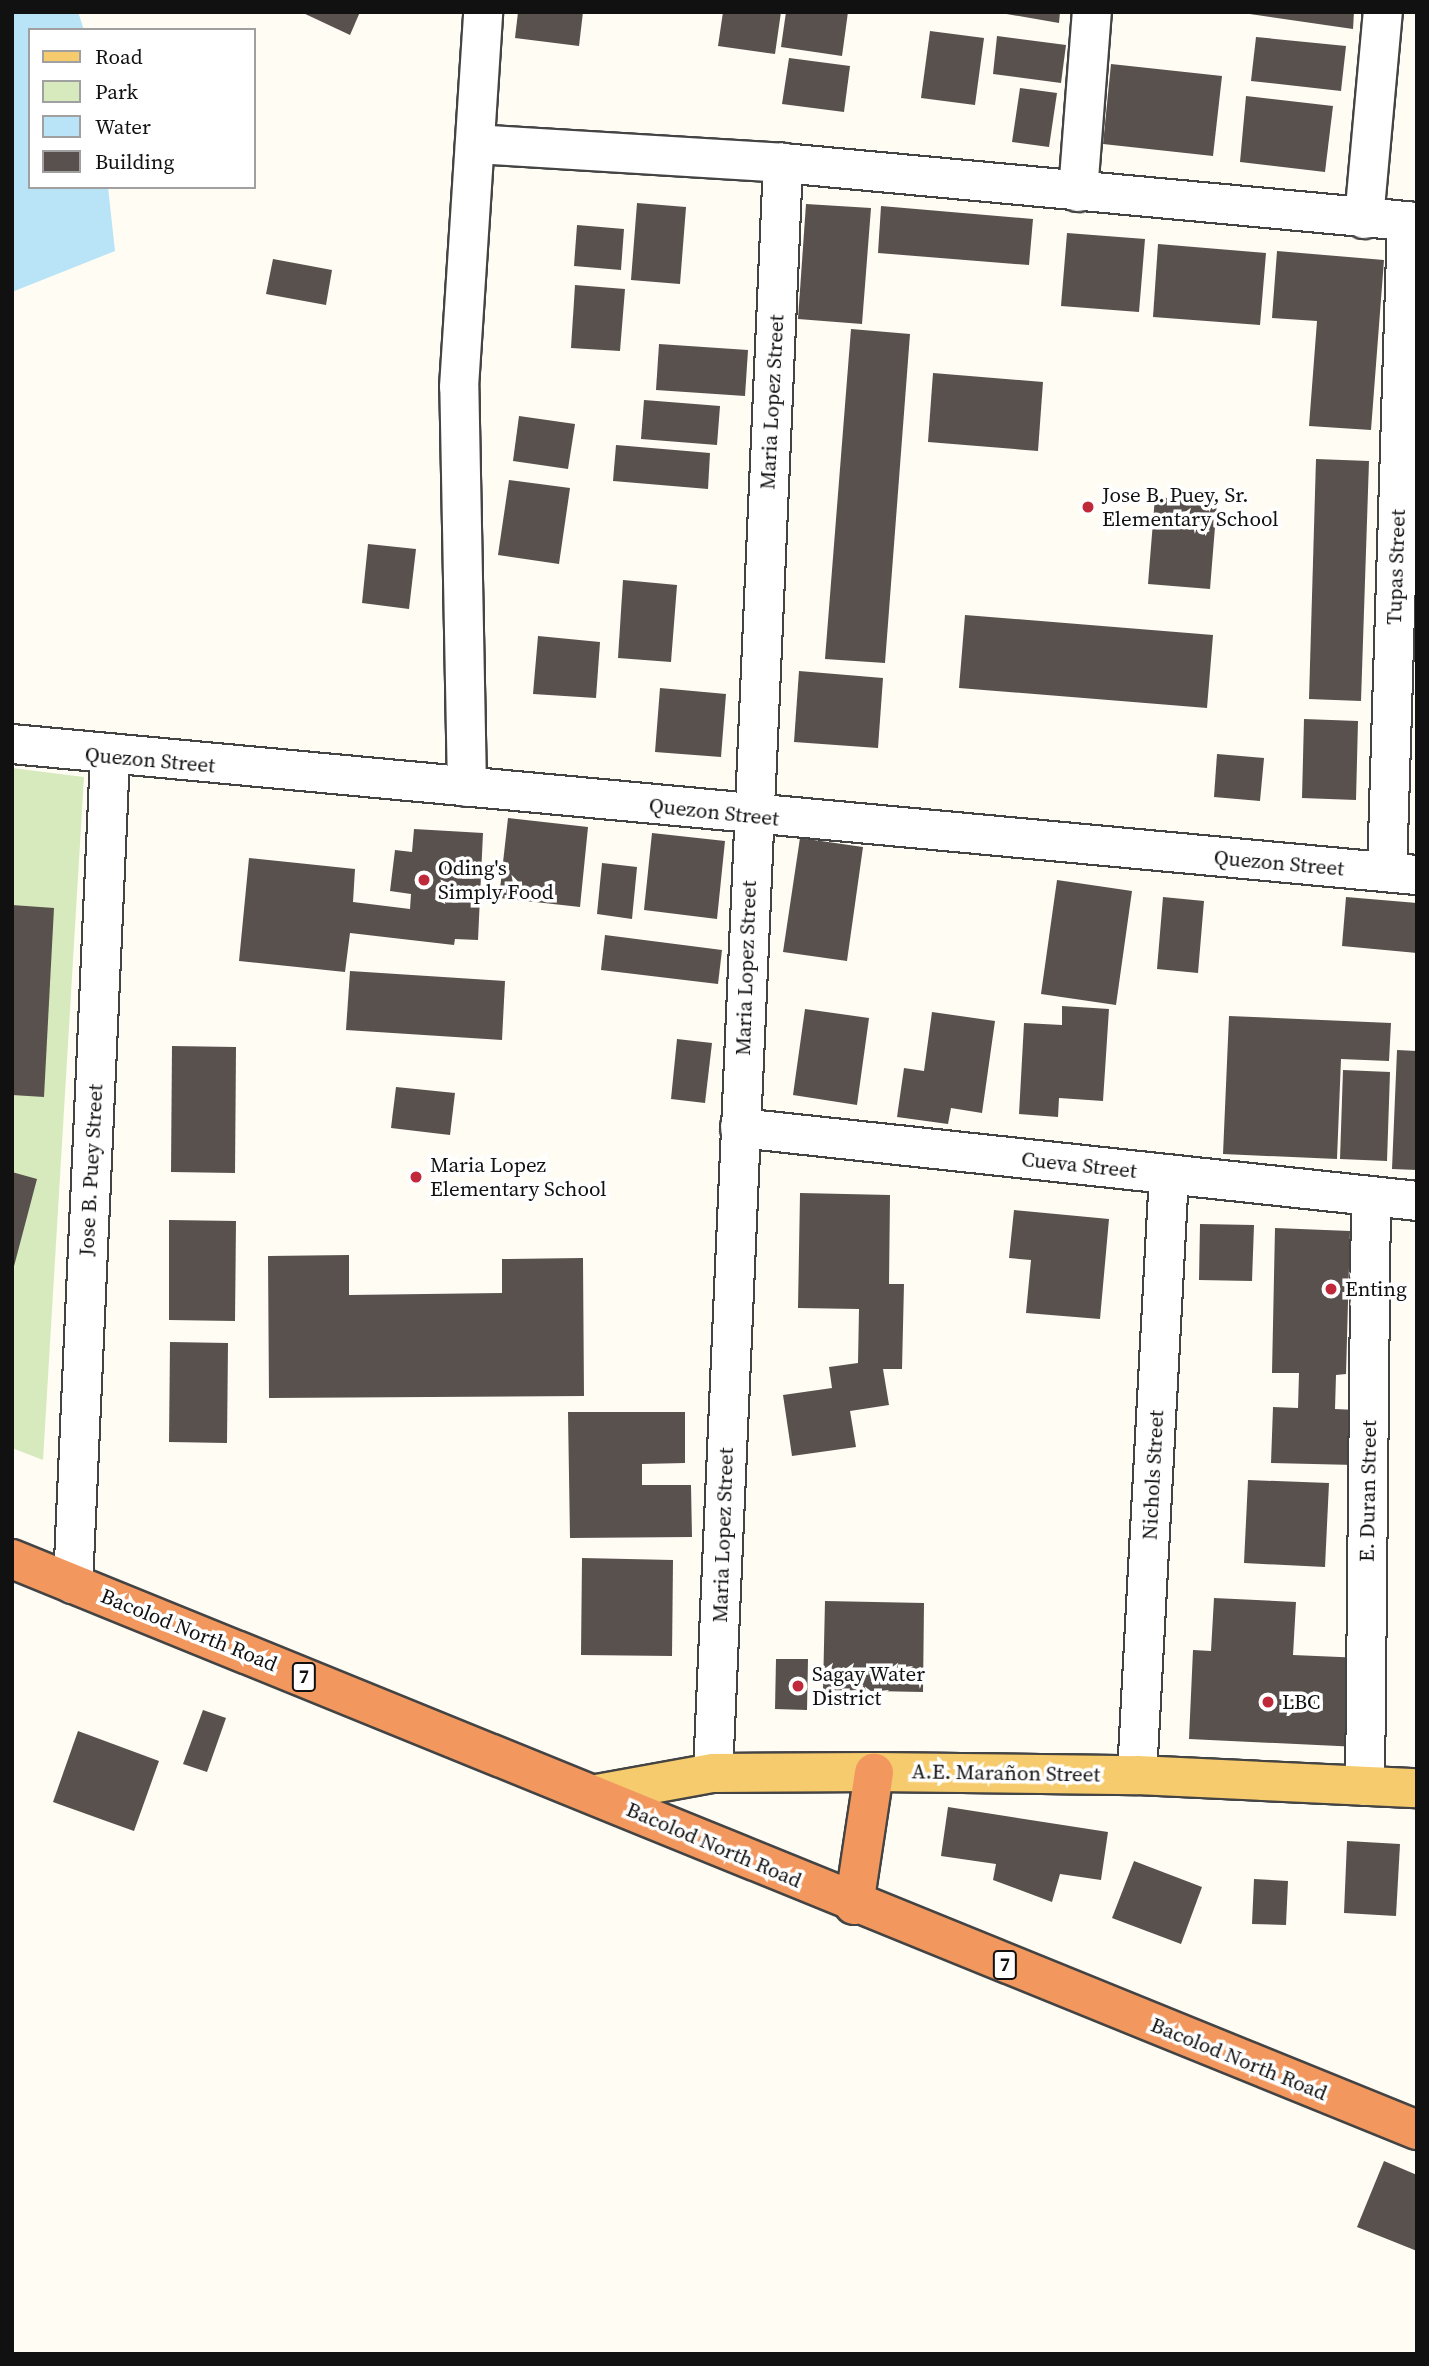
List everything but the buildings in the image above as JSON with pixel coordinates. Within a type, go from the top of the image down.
[{"type":"highway","name":"Bacolod North Road","points":[[12,1559],[597,1794],[854,1905],[1417,2130]]},
{"type":"highway","points":[[854,1905],[874,1772]]},
{"type":"main road","name":"A.E. Marañon Street","points":[[597,1794],[713,1773],[1137,1775],[1417,1788]]},
{"type":"street","points":[[467,787],[459,387],[483,12]]},
{"type":"street","points":[[1079,192],[1091,12]]},
{"type":"street","points":[[1364,219],[1383,12]]},
{"type":"street","points":[[475,144],[783,163],[1412,222]]},
{"type":"street","name":"Maria Lopez Street","points":[[713,1773],[751,816],[783,163]]},
{"type":"street","name":"Tupas Street","points":[[1402,874],[1412,222]]},
{"type":"street","name":"Quezon Street","points":[[12,744],[110,757],[467,787],[751,816],[1402,874]]},
{"type":"street","name":"Jose B. Puey Street","points":[[73,1584],[110,757]]},
{"type":"street","name":"Cueva Street","points":[[740,1128],[1417,1201]]},
{"type":"street","name":"Nichols Street","points":[[1137,1775],[1169,1175]]},
{"type":"street","name":"E. Duran Street","points":[[1365,1786],[1371,1196]]},
{"type":"green space","points":[[12,768],[84,777],[43,1460],[12,1448]]},
{"type":"water","points":[[12,12],[78,12],[83,28],[28,28],[28,189],[108,189],[115,251],[12,292]]},
{"type":"place","name":"Jose B. Puey, Sr. Elementary School","points":[[1088,507]]},
{"type":"place","name":"Oding's Simply Food","points":[[424,880]]},
{"type":"place","name":"Maria Lopez Elementary School","points":[[416,1177]]},
{"type":"place","name":"Enting","points":[[1331,1289]]},
{"type":"place","name":"Sagay Water District","points":[[798,1686]]},
{"type":"place","name":"LBC","points":[[1268,1702]]}]
